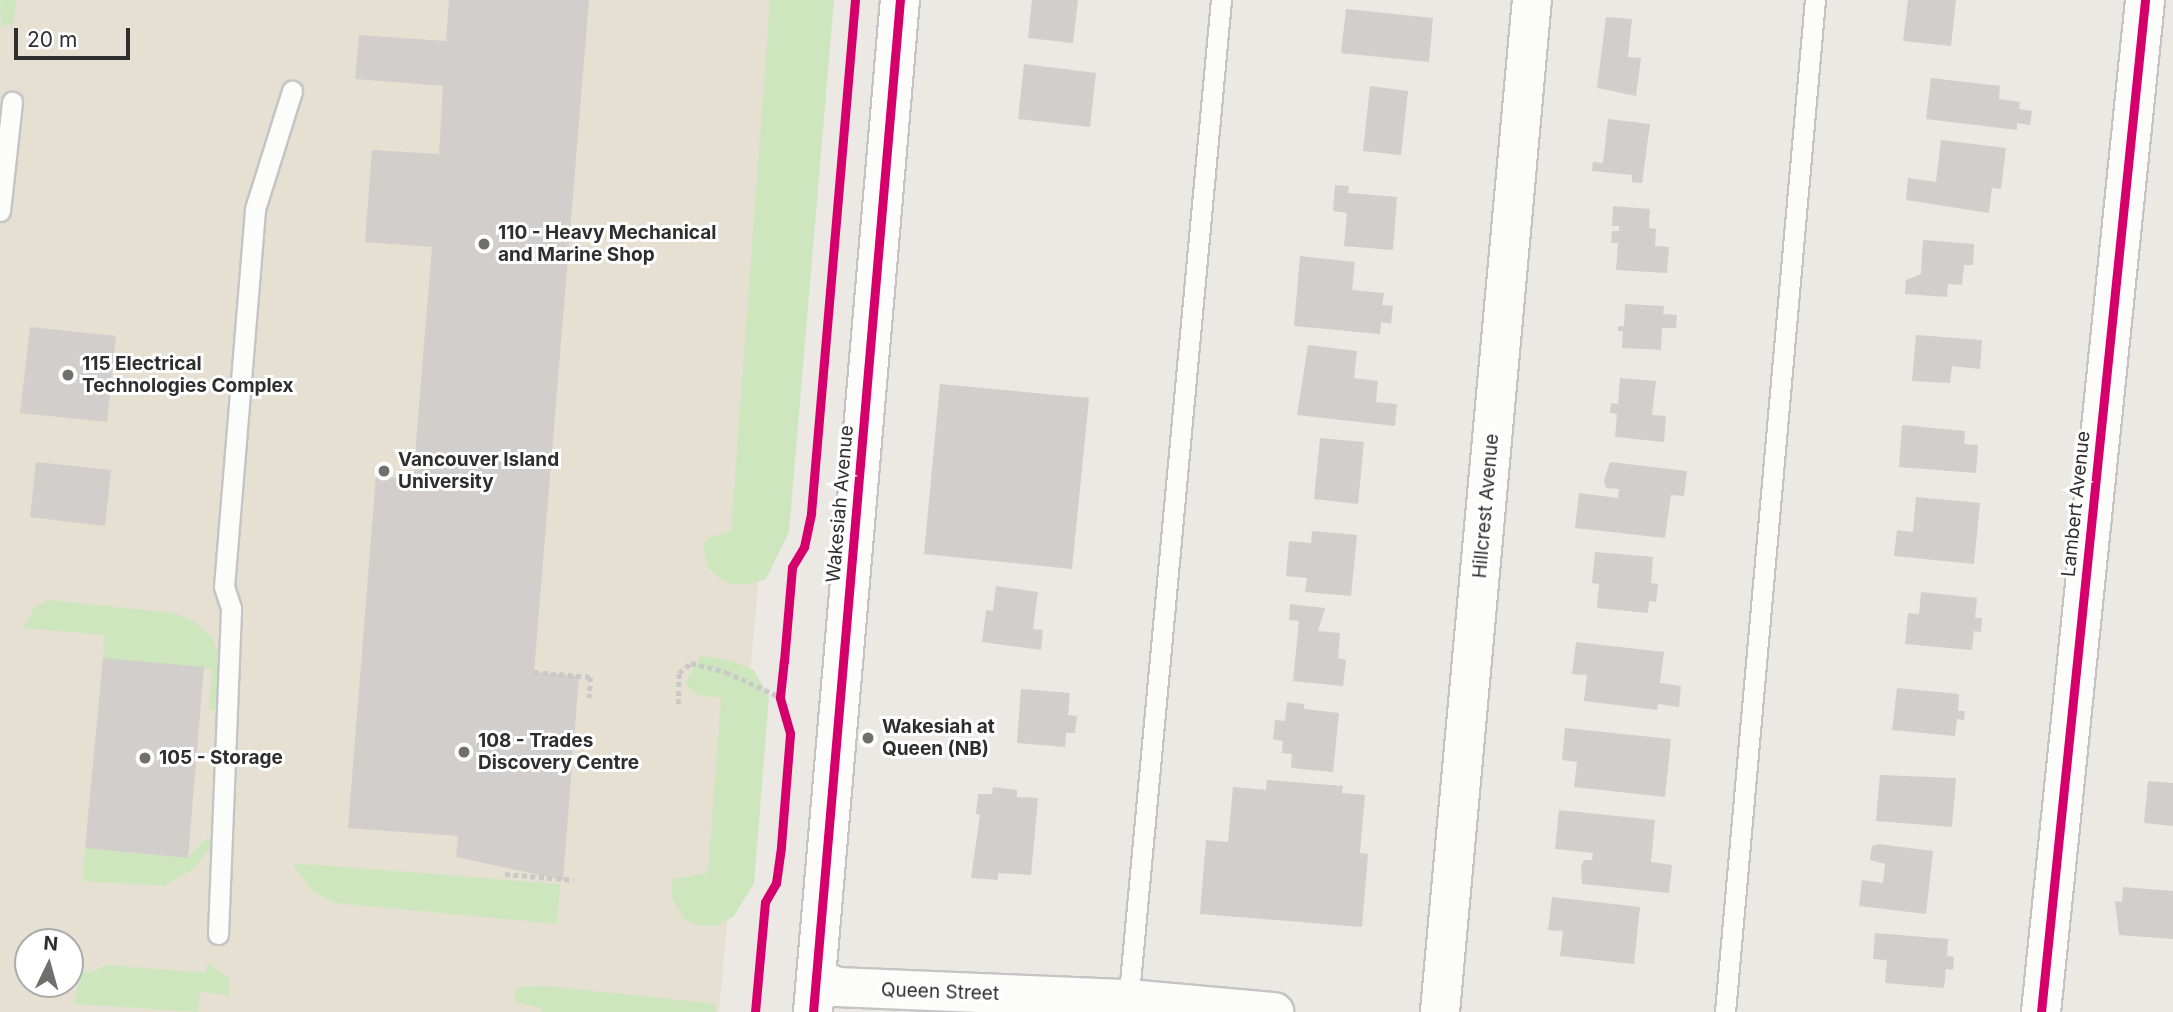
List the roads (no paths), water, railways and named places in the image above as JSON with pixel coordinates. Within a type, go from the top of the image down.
[{"type":"street","name":"Wakesiah Avenue","points":[[815,995],[900,0]]},
{"type":"street","name":"Hillcrest Avenue","points":[[1440,1012],[1532,0]]},
{"type":"street","name":"Lambert Avenue","points":[[2041,1012],[2145,0]]},
{"type":"street","name":"Queen Street","points":[[815,995],[838,987],[1128,1006],[1274,1012]]},
{"type":"lane","points":[[1128,1006],[1221,0]]},
{"type":"lane","points":[[1725,1012],[1815,0]]},
{"type":"lane","points":[[218,934],[231,608],[224,587],[255,209],[292,91]]},
{"type":"lane","points":[[0,211],[12,102]]},
{"type":"place","name":"110 - Heavy Mechanical and Marine Shop","points":[[484,244]]},
{"type":"place","name":"115 Electrical Technologies Complex","points":[[68,375]]},
{"type":"place","name":"Vancouver Island University","points":[[384,471]]},
{"type":"place","name":"Wakesiah at Queen (NB)","points":[[868,738]]},
{"type":"place","name":"108 - Trades Discovery Centre","points":[[464,752]]},
{"type":"place","name":"105 - Storage","points":[[145,758]]}]
